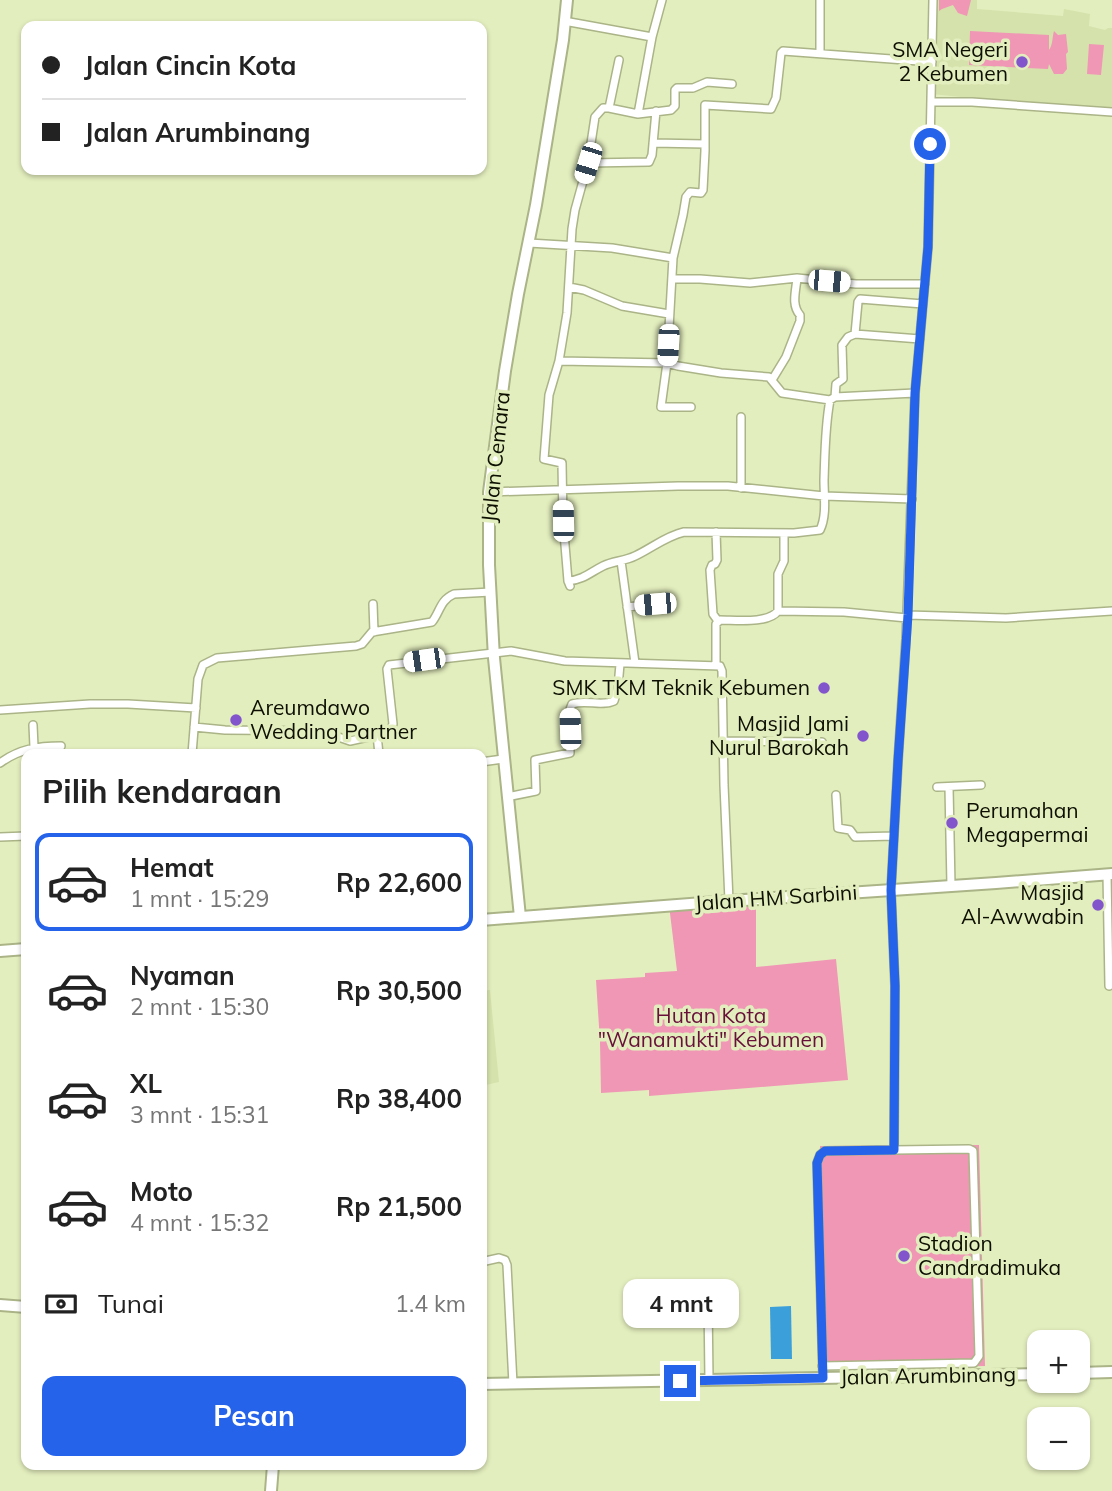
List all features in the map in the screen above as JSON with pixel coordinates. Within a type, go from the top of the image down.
[{"type":"main road","name":"Jalan Cemara","points":[[520,917],[494,652],[489,492],[505,371],[563,40],[566,0]]},
{"type":"main road","name":"Jalan HM Sarbini","points":[[487,920],[1109,874]]},
{"type":"main road","points":[[0,951],[21,949]]},
{"type":"main road","points":[[0,1306],[21,1307]]},
{"type":"main road","name":"Jalan Arumbinang","points":[[487,1384],[709,1380],[823,1372],[1027,1374]]},
{"type":"main road","points":[[1090,1373],[1112,1372]]},
{"type":"main road","points":[[271,1491],[273,1470]]},
{"type":"street","points":[[638,114],[652,37],[662,0]]},
{"type":"street","points":[[820,0],[820,53]]},
{"type":"street","points":[[894,1150],[895,986],[891,890],[907,616],[915,393],[930,186],[933,0]]},
{"type":"street","points":[[564,21],[652,37]]},
{"type":"street","points":[[691,407],[661,407],[667,363],[673,258],[685,197],[690,192],[701,193],[703,190],[705,106],[771,109],[776,98],[781,52],[932,62]]},
{"type":"street","points":[[609,107],[619,60]]},
{"type":"street","points":[[732,84],[707,82],[694,88],[677,88],[673,109],[638,114],[609,107],[603,108],[595,117],[588,163],[575,211],[567,313],[559,361],[549,395],[544,458],[562,463],[563,521],[569,583],[586,577],[601,567],[632,558],[673,534],[820,530],[827,418],[836,384],[843,379],[842,345],[848,337],[855,334],[919,339]]},
{"type":"street","points":[[931,102],[972,102],[1112,112]]},
{"type":"street","points":[[588,163],[647,163],[651,158],[656,111]]},
{"type":"street","points":[[653,142],[705,144]]},
{"type":"street","points":[[528,243],[612,248],[673,258]]},
{"type":"street","points":[[673,279],[750,283],[797,278],[856,284],[925,284]]},
{"type":"street","points":[[772,380],[786,357],[800,321],[800,315],[794,305],[797,278]]},
{"type":"street","points":[[569,287],[584,290],[622,306],[669,314]]},
{"type":"street","points":[[855,334],[860,299],[923,304]]},
{"type":"street","points":[[559,361],[667,363],[720,373],[763,376],[772,380],[782,393],[833,399],[915,393]]},
{"type":"street","points":[[741,417],[741,488]]},
{"type":"street","points":[[489,492],[678,486],[912,499]]},
{"type":"street","points":[[716,532],[717,560],[710,570],[713,614],[718,621]]},
{"type":"street","points":[[718,621],[767,618],[778,611],[778,577],[784,561],[784,533]]},
{"type":"street","points":[[621,561],[635,663]]},
{"type":"street","points":[[192,749],[203,665],[217,658],[356,646],[362,644],[374,632],[429,624],[435,620],[440,606],[450,596],[491,592]]},
{"type":"street","points":[[373,604],[374,632]]},
{"type":"street","points":[[627,607],[655,604]]},
{"type":"street","points":[[778,611],[1006,618],[1112,611]]},
{"type":"street","points":[[716,665],[718,621]]},
{"type":"street","points":[[194,727],[321,731],[350,741],[377,735],[390,730],[393,724],[387,665],[494,652],[511,651],[565,661],[716,665],[721,667],[722,671],[729,901]]},
{"type":"street","points":[[508,797],[536,791],[536,760],[570,753],[569,712],[572,704],[606,704],[614,701],[620,664]]},
{"type":"street","points":[[0,710],[90,704],[196,708]]},
{"type":"street","points":[[33,725],[34,747]]},
{"type":"street","points":[[377,735],[378,749]]},
{"type":"street","points":[[723,741],[822,742]]},
{"type":"street","points":[[27,749],[61,746]]},
{"type":"street","points":[[0,763],[21,751]]},
{"type":"street","points":[[487,761],[503,759]]},
{"type":"street","points":[[937,787],[981,785]]},
{"type":"street","points":[[949,787],[951,886]]},
{"type":"street","points":[[836,795],[838,828],[850,830],[857,838],[894,836]]},
{"type":"street","points":[[0,837],[21,836]]},
{"type":"street","points":[[1109,874],[1109,986]]},
{"type":"street","points":[[825,1151],[973,1151],[979,1356],[974,1363],[823,1372],[817,1163],[820,1155],[825,1151]]},
{"type":"street","points":[[487,1261],[501,1258],[507,1265],[513,1384]]},
{"type":"street","points":[[708,1300],[709,1380]]},
{"type":"shaded area","name":"SMA Negeri 2 Kebumen","points":[[933,0],[977,0],[977,9],[1063,16],[1064,9],[1090,14],[1089,26],[1105,30],[1112,28],[1112,113],[932,94]]},
{"type":"shaded area","points":[[487,990],[490,990],[499,1082],[487,1085]]},
{"type":"green space","points":[[939,0],[971,0],[967,16],[958,13],[953,5],[939,11]]},
{"type":"green space","points":[[970,31],[1049,35],[1049,50],[1054,31],[1058,35],[1066,34],[1067,69],[1063,74],[1054,74],[1049,64],[1048,69],[969,65]]},
{"type":"green space","points":[[1089,44],[1104,45],[1101,75],[1087,74]]},
{"type":"green space","name":"Hutan Kota \"Wanamukti\" Kebumen","points":[[756,904],[756,967],[836,959],[848,1080],[649,1096],[649,1090],[601,1093],[596,980],[645,977],[645,973],[677,971],[669,905]]},
{"type":"green space","name":"Stadion Candradimuka","points":[[979,1145],[985,1366],[819,1369],[820,1146]]},
{"type":"water","points":[[791,1306],[792,1359],[771,1359],[770,1307]]},
{"type":"place","name":"SMA Negeri 2 Kebumen","points":[[1022,62]]},
{"type":"place","name":"SMK TKM Teknik Kebumen","points":[[824,688]]},
{"type":"place","name":"Areumdawo Wedding Partner","points":[[236,720]]},
{"type":"place","name":"Masjid Jami Nurul Barokah","points":[[863,736]]},
{"type":"place","name":"Perumahan Megapermai","points":[[952,823]]},
{"type":"place","name":"Masjid Al-Awwabin","points":[[1098,905]]},
{"type":"place","name":"Stadion Candradimuka","points":[[904,1256]]},
{"type":"route","points":[[680,1381],[823,1378],[817,1163],[825,1151],[894,1150],[895,986],[891,890],[908,615],[915,393],[928,247],[930,144]]}]
